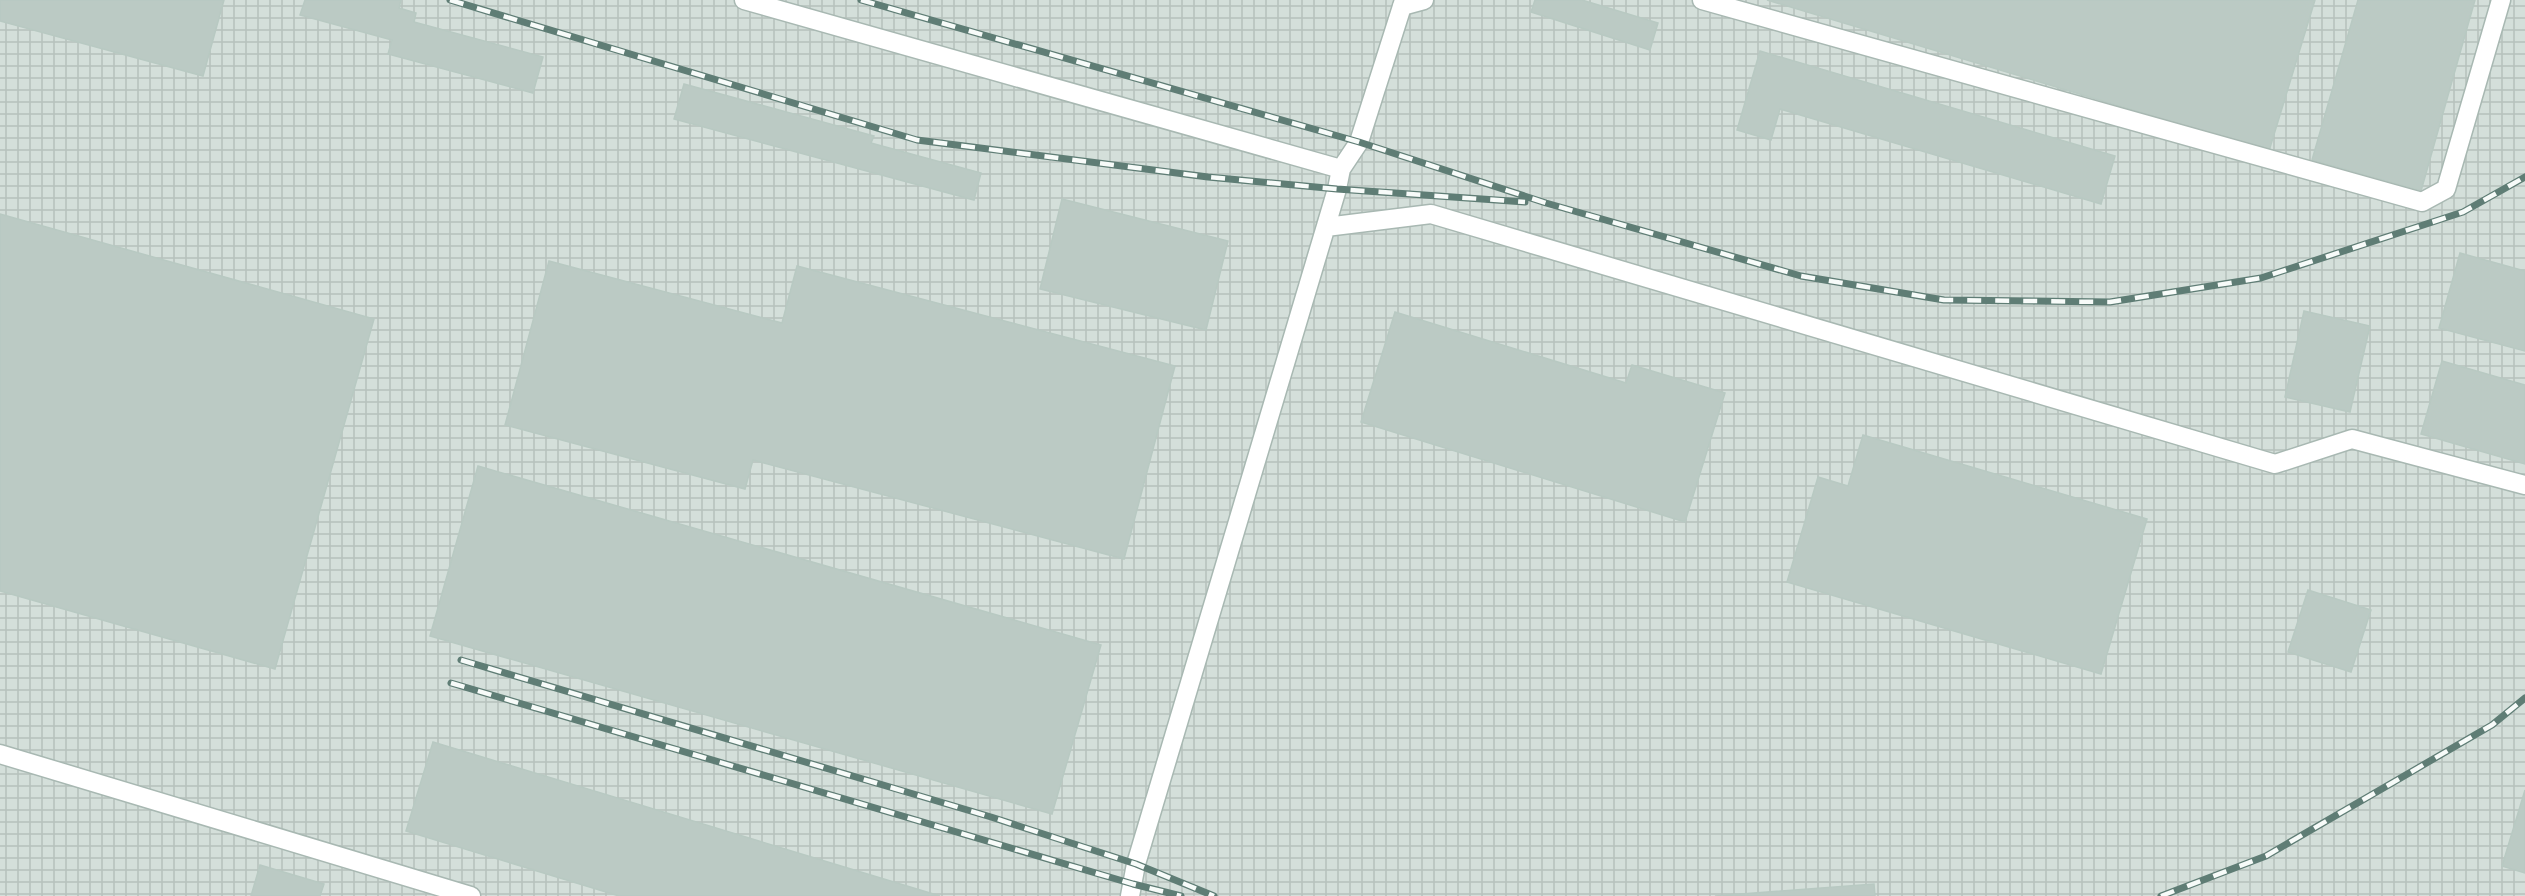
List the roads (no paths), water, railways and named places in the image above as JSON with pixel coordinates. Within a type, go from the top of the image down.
[{"type":"lane","points":[[744,0],[1341,169]]},
{"type":"lane","points":[[1130,896],[1136,864],[1326,227],[1341,169],[1359,142],[1403,3],[1424,0]]},
{"type":"lane","points":[[1702,0],[2422,202],[2446,189],[2501,0]]},
{"type":"lane","points":[[1326,227],[1431,214],[2275,464],[2352,440],[2525,485]]},
{"type":"lane","points":[[0,754],[471,896]]},
{"type":"railway","points":[[450,0],[917,140],[1208,177],[1337,189],[1525,202]]},
{"type":"railway","points":[[861,0],[1359,142],[1546,203],[1801,276],[1944,300],[2110,302],[2261,278],[2463,212],[2525,177]]},
{"type":"railway","points":[[461,660],[991,817],[1136,864],[1214,896]]},
{"type":"railway","points":[[451,683],[1133,884],[1181,896]]},
{"type":"railway","points":[[2161,896],[2266,856],[2492,725],[2525,698]]}]
